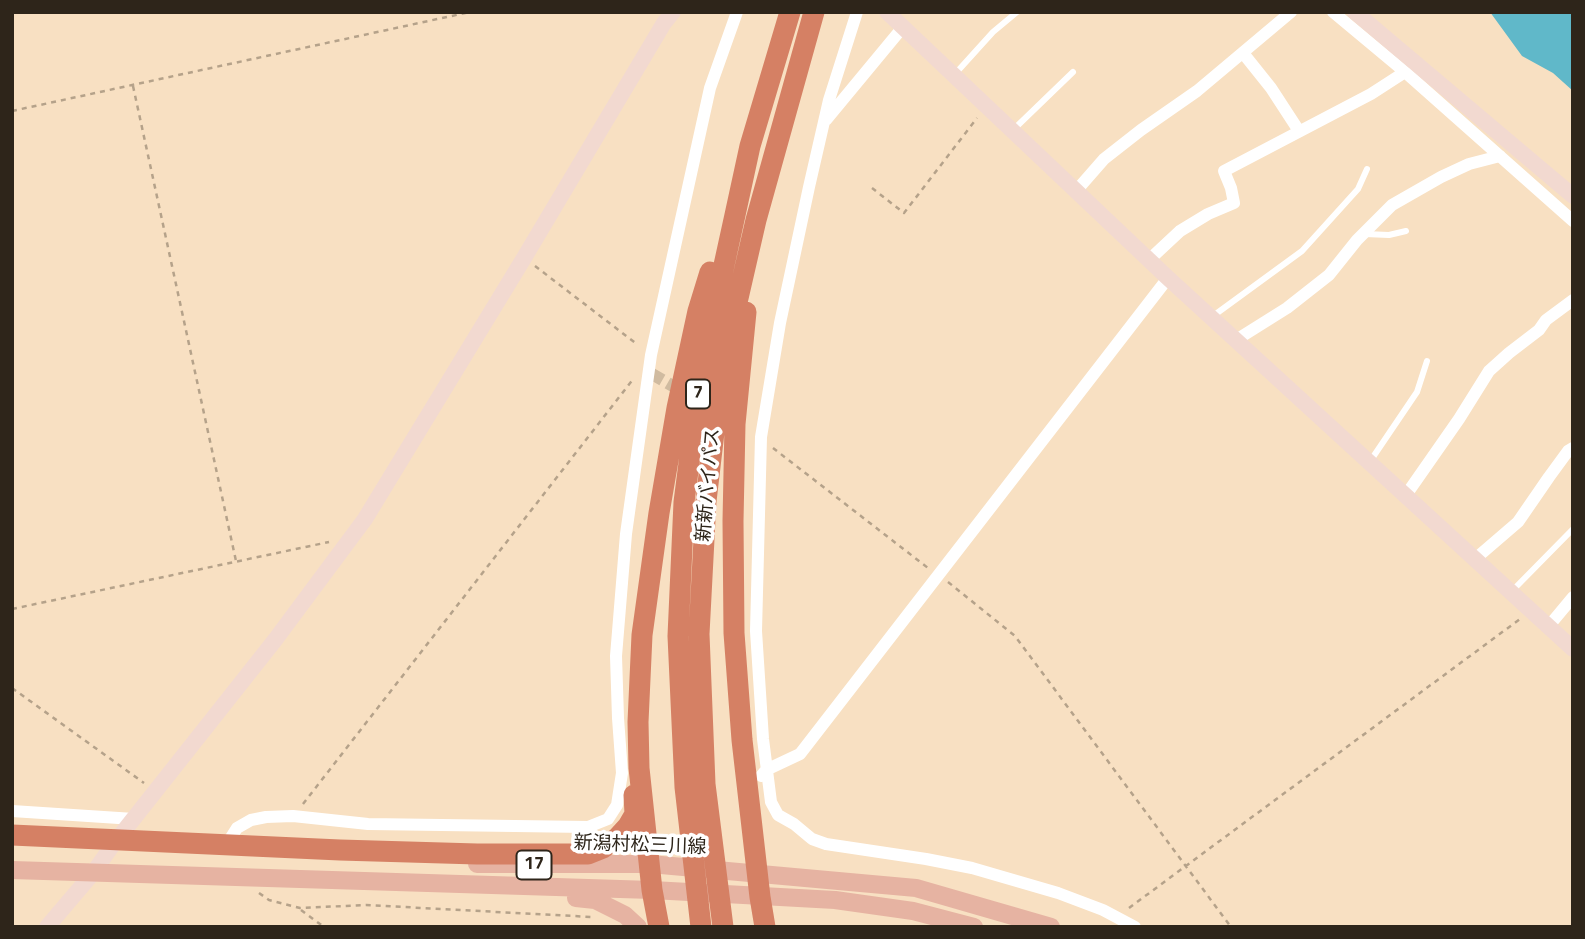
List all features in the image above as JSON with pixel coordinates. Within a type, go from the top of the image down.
[{"type":"highway","name":"新新バイパス","points":[[723,927],[695,786],[678,636],[684,502],[701,370],[750,146],[790,12]]},
{"type":"highway","name":"新新バイパス","points":[[701,927],[695,786],[699,634],[706,501],[721,372],[756,220],[814,12]]},
{"type":"highway","points":[[659,927],[652,890],[639,768],[642,635],[677,408],[698,311],[750,146]]},
{"type":"highway","points":[[756,220],[735,424],[734,633],[742,740],[765,927]]},
{"type":"highway","points":[[12,835],[225,848],[588,854],[617,838],[635,814],[627,771],[639,730]]},
{"type":"main road","points":[[12,843],[114,842]]},
{"type":"main road","name":"新潟村松三川線","points":[[225,848],[393,861],[650,864],[758,872],[916,888],[1051,927]]},
{"type":"main road","name":"17","points":[[12,870],[652,890],[835,900],[900,909],[974,927]]},
{"type":"main road","points":[[467,885],[482,894],[533,894],[595,900],[625,915],[638,927]]},
{"type":"street","points":[[47,927],[93,873],[114,842],[275,640],[353,537],[673,12]]},
{"type":"street","points":[[225,848],[237,828],[251,820],[267,817],[293,816],[368,824],[587,827],[608,819],[617,805],[627,771],[618,718],[617,656],[626,534],[651,355],[710,88],[737,12]]},
{"type":"street","points":[[857,12],[829,100],[808,187],[780,323],[761,437],[756,631],[766,770],[771,802],[778,815],[812,839],[826,844],[972,868],[1058,893],[1135,927]]},
{"type":"street","points":[[1076,191],[1104,159],[1197,91],[1291,12]]},
{"type":"street","points":[[1333,12],[1573,221]]},
{"type":"street","points":[[1355,12],[1573,196]]},
{"type":"street","points":[[824,122],[898,18],[953,75],[1168,278],[1573,649]]},
{"type":"street","points":[[1243,53],[1271,88],[1299,131]]},
{"type":"street","points":[[1150,259],[1180,231],[1208,214],[1234,203],[1224,172],[1371,94],[1405,72]]},
{"type":"street","points":[[1236,340],[1287,308],[1329,275],[1363,234],[1392,205],[1469,164],[1500,156]]},
{"type":"street","points":[[748,792],[766,770],[800,754],[1168,278]]},
{"type":"street","points":[[1406,495],[1489,371],[1539,330],[1546,320],[1573,300]]},
{"type":"street","points":[[651,355],[652,374]]},
{"type":"street","points":[[747,429],[761,437]]},
{"type":"street","points":[[1475,559],[1518,522],[1568,451],[1573,448]]},
{"type":"street","points":[[1548,627],[1573,597]]},
{"type":"street","points":[[12,811],[134,819]]},
{"type":"lane","points":[[953,75],[993,32],[1017,12]]},
{"type":"lane","points":[[1012,131],[1073,72]]},
{"type":"lane","points":[[1211,317],[1302,251],[1358,189],[1367,169]]},
{"type":"lane","points":[[1363,234],[1389,235],[1406,231]]},
{"type":"lane","points":[[1370,462],[1417,392],[1427,361]]},
{"type":"lane","points":[[1511,592],[1573,529]]},
{"type":"path","points":[[12,111],[470,12]]},
{"type":"path","points":[[133,86],[236,561]]},
{"type":"path","points":[[872,188],[904,213],[986,106]]},
{"type":"path","points":[[524,258],[651,355]]},
{"type":"path","points":[[293,816],[634,377]]},
{"type":"path","points":[[761,437],[1015,636],[1231,927]]},
{"type":"path","points":[[12,610],[353,537]]},
{"type":"path","points":[[1119,918],[1185,866],[1531,611]]},
{"type":"path","points":[[12,688],[155,791]]},
{"type":"path","points":[[239,877],[269,900],[300,908],[366,905],[592,917],[599,921]]},
{"type":"path","points":[[300,908],[324,927]]},
{"type":"water","points":[[1490,12],[1573,12],[1573,91],[1553,73],[1522,56]]},
{"type":"tunnel","points":[[652,374],[685,393]]}]
